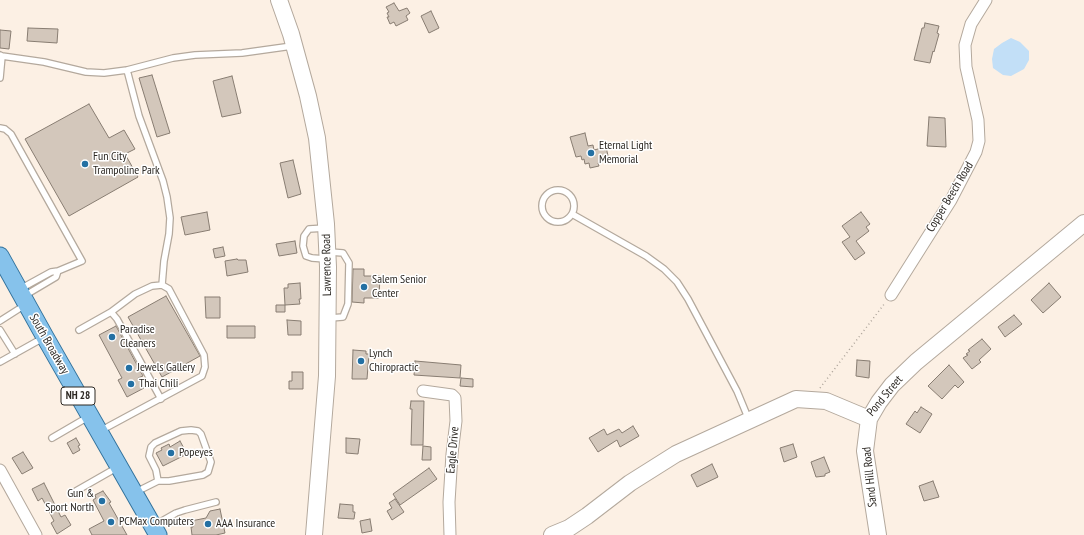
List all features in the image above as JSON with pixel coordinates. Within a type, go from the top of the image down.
[{"type":"main road","name":"South Broadway","points":[[0,256],[44,337],[155,531]]},
{"type":"street","name":"Lawrence Road","points":[[279,0],[295,46],[317,138],[326,228],[328,318],[326,389],[314,535]]},
{"type":"street","name":"Copper Beech Road","points":[[891,295],[921,245],[951,200],[976,152],[979,141],[978,120],[966,67],[965,45],[971,24],[986,0]]},
{"type":"street","name":"Pond Street","points":[[552,535],[569,528],[630,483],[676,454],[796,399],[826,400],[869,419],[879,402],[892,385],[916,362],[1084,223]]},
{"type":"street","name":"Eagle Drive","points":[[423,391],[452,395],[455,398],[456,421],[449,502],[450,535]]},
{"type":"street","name":"Sand Hill Road","points":[[869,419],[865,451],[878,535]]},
{"type":"street","points":[[0,470],[36,535]]},
{"type":"lane","points":[[0,78],[1,55],[44,62],[86,72],[104,73],[127,70],[173,58],[195,55],[242,53],[295,46]]},
{"type":"lane","points":[[127,70],[139,116],[152,149],[167,197],[170,218],[162,285]]},
{"type":"lane","points":[[0,128],[5,129],[11,134],[82,261],[58,271],[56,277],[22,297],[0,321]]},
{"type":"lane","points":[[562,190],[568,192],[574,201],[572,214],[566,220],[561,222],[551,221],[543,213],[542,208],[544,198],[552,191],[562,190]]},
{"type":"lane","points":[[572,214],[646,256],[664,269],[677,282],[688,299],[730,378],[749,420]]},
{"type":"lane","points":[[326,228],[309,229],[304,236],[303,246],[306,256],[312,258],[343,253],[349,263],[348,304],[343,317],[328,318]]},
{"type":"lane","points":[[79,330],[111,312],[136,294],[152,286],[162,285],[169,288],[202,351],[205,367],[202,376],[99,432]]},
{"type":"lane","points":[[111,312],[117,319],[162,399]]},
{"type":"lane","points":[[0,330],[15,354]]},
{"type":"lane","points":[[0,362],[44,337]]},
{"type":"lane","points":[[52,438],[90,416]]},
{"type":"lane","points":[[133,493],[158,481],[169,481],[203,475],[208,472],[211,462],[201,434],[198,431],[181,431],[155,443],[151,447],[149,456],[156,470],[158,481]]},
{"type":"lane","points":[[76,491],[119,467]]},
{"type":"lane","points":[[155,531],[176,513],[216,502]]},
{"type":"path","points":[[812,399],[891,295]]},
{"type":"water","points":[[1011,38],[1020,42],[1029,51],[1029,60],[1024,69],[1011,76],[1003,75],[993,68],[992,59],[994,49]]},
{"type":"building","points":[[394,3],[399,11],[407,8],[410,13],[406,16],[408,20],[396,26],[394,22],[390,24],[387,17],[389,17],[387,13],[389,12],[386,7]]},
{"type":"building","points":[[431,11],[439,28],[429,33],[421,16]]},
{"type":"building","points":[[925,23],[939,26],[937,33],[939,34],[930,63],[914,60],[922,28],[924,28]]},
{"type":"building","points":[[28,28],[58,29],[57,43],[27,41]]},
{"type":"building","points":[[0,30],[11,31],[9,49],[0,48]]},
{"type":"building","points":[[152,75],[170,133],[157,137],[139,78]]},
{"type":"building","points":[[232,76],[241,113],[222,117],[213,81]]},
{"type":"building","name":"Fun City Trampoline Park","points":[[89,104],[109,138],[124,130],[135,149],[125,154],[138,177],[69,216],[25,139]]},
{"type":"building","points":[[929,117],[945,118],[946,147],[927,146]]},
{"type":"building","name":"Eternal Light Memorial","points":[[585,133],[588,146],[593,145],[594,150],[606,147],[609,160],[598,163],[599,166],[590,168],[589,163],[585,164],[584,159],[582,160],[581,156],[576,157],[570,137]]},
{"type":"building","points":[[293,160],[301,194],[288,198],[280,163]]},
{"type":"building","points":[[207,212],[210,230],[185,235],[181,217]]},
{"type":"building","points":[[861,212],[870,224],[866,227],[869,231],[856,241],[865,253],[855,260],[842,242],[850,237],[842,226]]},
{"type":"building","points":[[295,241],[297,253],[279,256],[276,244]]},
{"type":"building","points":[[223,247],[225,256],[215,258],[213,249]]},
{"type":"building","points":[[237,259],[246,260],[248,272],[227,276],[225,261]]},
{"type":"building","name":"Salem Senior Center","points":[[353,269],[364,269],[364,276],[380,276],[379,298],[364,298],[364,303],[352,302]]},
{"type":"building","points":[[300,283],[300,304],[285,305],[284,288],[288,288],[288,284]]},
{"type":"building","points":[[1049,283],[1061,297],[1043,313],[1031,300]]},
{"type":"building","points":[[166,296],[200,356],[162,377],[128,317]]},
{"type":"building","points":[[205,297],[220,297],[220,318],[206,318]]},
{"type":"building","points":[[276,305],[285,305],[285,312],[276,312]]},
{"type":"building","points":[[1014,315],[1022,324],[1005,337],[998,327]]},
{"type":"building","points":[[287,320],[301,321],[301,335],[288,335]]},
{"type":"building","points":[[116,326],[143,376],[138,378],[144,388],[127,397],[118,380],[122,378],[99,335]]},
{"type":"building","points":[[227,326],[255,326],[255,338],[227,338]]},
{"type":"building","points":[[982,339],[991,349],[979,360],[981,362],[972,369],[963,358],[968,355],[966,354],[970,351],[968,350]]},
{"type":"building","name":"Lynch Chiropractic","points":[[353,350],[366,351],[366,354],[369,354],[367,379],[352,379]]},
{"type":"building","points":[[857,360],[870,361],[869,378],[856,376]]},
{"type":"building","points":[[415,361],[461,365],[460,378],[414,375]]},
{"type":"building","points":[[949,365],[964,382],[958,388],[955,385],[942,399],[928,386]]},
{"type":"building","points":[[292,372],[303,372],[303,389],[289,389],[289,381],[292,381]]},
{"type":"building","points":[[461,378],[473,379],[473,387],[460,386]]},
{"type":"building","points":[[411,401],[424,401],[423,445],[411,445]]},
{"type":"building","points":[[921,407],[932,414],[920,433],[906,424],[915,411],[917,413]]},
{"type":"building","points":[[633,426],[639,436],[620,447],[617,440],[598,452],[589,438],[604,429],[607,435],[619,429],[622,433]]},
{"type":"building","points":[[76,438],[80,445],[78,446],[80,450],[73,454],[67,443]]},
{"type":"building","points":[[346,438],[360,439],[358,454],[346,453]]},
{"type":"building","name":"Popeyes","points":[[180,441],[187,454],[163,466],[156,453],[162,450],[161,448],[169,444],[170,447]]},
{"type":"building","points":[[793,444],[797,457],[784,462],[780,448]]},
{"type":"building","points":[[423,446],[431,447],[431,460],[422,460]]},
{"type":"building","points":[[23,452],[33,468],[22,474],[12,458]]},
{"type":"building","points":[[824,457],[830,472],[825,474],[825,476],[816,477],[811,462]]},
{"type":"building","points":[[712,464],[718,477],[697,487],[691,475]]},
{"type":"building","points":[[429,468],[437,479],[400,505],[393,494]]},
{"type":"building","points":[[933,481],[939,497],[924,501],[919,486]]},
{"type":"building","points":[[44,483],[61,517],[65,515],[71,525],[57,534],[51,523],[54,521],[42,498],[38,501],[32,489]]},
{"type":"building","points":[[103,491],[111,502],[109,503],[127,535],[92,535],[89,529],[104,521],[93,500],[96,498],[95,495]]},
{"type":"building","points":[[395,499],[404,512],[392,520],[387,511],[392,508],[389,503]]},
{"type":"building","points":[[340,504],[353,505],[353,512],[355,512],[354,519],[338,518]]},
{"type":"building","name":"AAA Insurance","points":[[220,509],[225,533],[216,535],[192,535],[191,527],[193,527],[191,521],[206,518],[210,511]]},
{"type":"building","points":[[370,519],[372,531],[362,533],[360,521]]},
{"type":"place","name":"Eternal Light Memorial","points":[[591,153]]},
{"type":"place","name":"Fun City Trampoline Park","points":[[85,164]]},
{"type":"place","name":"Salem Senior Center","points":[[364,287]]},
{"type":"place","name":"Paradise Cleaners","points":[[112,337]]},
{"type":"place","name":"Lynch Chiropractic","points":[[361,361]]},
{"type":"place","name":"Jewels Gallery","points":[[129,368]]},
{"type":"place","name":"Thai Chili","points":[[131,384]]},
{"type":"place","name":"Popeyes","points":[[171,453]]},
{"type":"place","name":"Gun & Sport North","points":[[102,501]]},
{"type":"place","name":"PCMax Computers","points":[[111,522]]},
{"type":"place","name":"AAA Insurance","points":[[208,524]]}]
